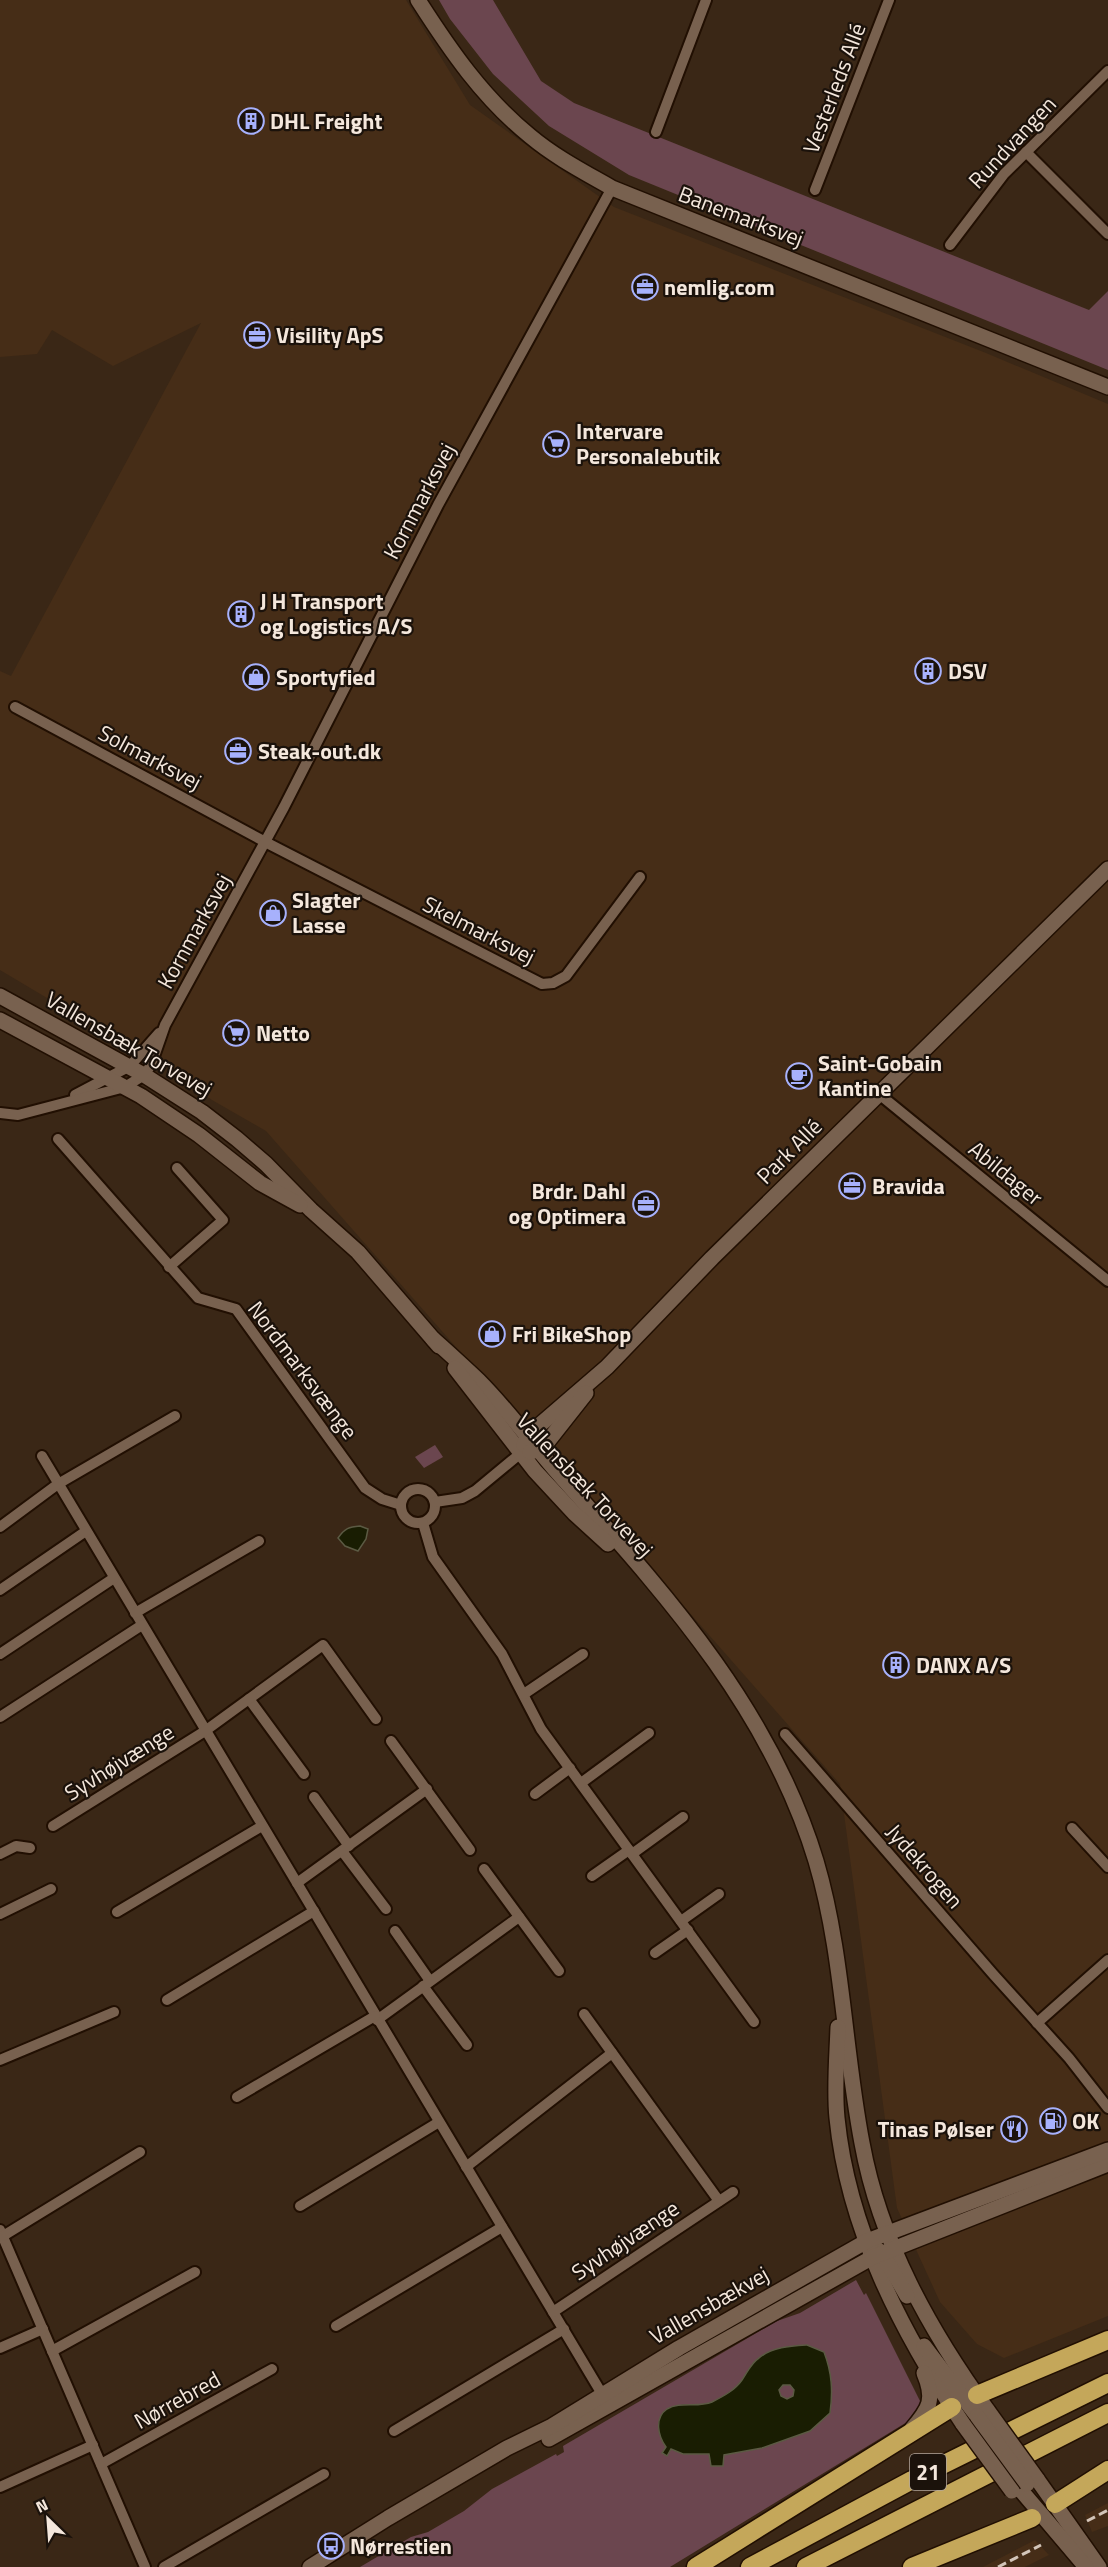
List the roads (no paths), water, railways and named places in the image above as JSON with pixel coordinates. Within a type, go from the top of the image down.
[{"type":"highway","points":[[696,2567],[965,2401],[1108,2340]]},
{"type":"highway","name":"21","points":[[750,2567],[912,2480],[1108,2383]]},
{"type":"highway","name":"21","points":[[806,2567],[1108,2413]]},
{"type":"highway","points":[[1055,2504],[1108,2470]]},
{"type":"highway","points":[[912,2567],[1035,2516]]},
{"type":"street","name":"Banemarksvej","points":[[418,0],[462,68],[494,102],[530,136],[564,161],[612,188],[1108,387]]},
{"type":"street","points":[[656,132],[706,0]]},
{"type":"street","name":"Vesterleds Allé","points":[[815,190],[889,0]]},
{"type":"street","name":"Rundvangen","points":[[950,245],[997,183],[1108,71]]},
{"type":"street","points":[[1026,152],[1108,234]]},
{"type":"street","name":"Kornmarksvej","points":[[144,1075],[153,1060],[165,1025],[265,842],[433,514],[612,188]]},
{"type":"street","name":"Solmarksvej","points":[[15,707],[265,842]]},
{"type":"street","name":"Skelmarksvej","points":[[265,842],[542,984],[552,983],[566,976],[640,877]]},
{"type":"street","name":"Park Allé","points":[[521,1453],[527,1436],[607,1366],[712,1258],[1108,869]]},
{"type":"street","name":"Vallensbæk Torvevej","points":[[0,996],[130,1066],[237,1138],[272,1169],[310,1210],[358,1252],[434,1339],[521,1453],[574,1514],[594,1529],[689,1628]]},
{"type":"street","name":"Vallensbæk Torvevej","points":[[0,1020],[111,1078],[199,1135],[260,1183],[310,1210]]},
{"type":"street","name":"Kornmarksvej","points":[[61,1102],[111,1078],[130,1066],[165,1025]]},
{"type":"street","points":[[0,1113],[18,1115],[125,1087],[144,1075]]},
{"type":"street","name":"Abildager","points":[[879,1094],[1108,1281]]},
{"type":"street","name":"Nordmarksvænge","points":[[58,1139],[198,1298],[236,1309],[366,1488],[382,1499],[401,1505]]},
{"type":"street","points":[[169,1267],[223,1220],[177,1168]]},
{"type":"street","name":"Vallensbæk Torvevej","points":[[434,1339],[480,1382],[650,1577],[713,1658],[751,1714],[791,1792],[816,1863],[833,1936],[877,2237]]},
{"type":"street","name":"Park Allé","points":[[539,1450],[607,1366]]},
{"type":"street","points":[[0,1527],[58,1484],[175,1416]]},
{"type":"street","points":[[435,1502],[462,1498],[475,1491],[521,1453],[539,1450]]},
{"type":"street","name":"Syvhøjvænge","points":[[42,1456],[605,2400]]},
{"type":"street","points":[[417,1488],[429,1492],[435,1502],[434,1513],[423,1522],[409,1521],[401,1505],[406,1493],[417,1488]]},
{"type":"street","points":[[423,1522],[433,1557],[502,1654],[541,1729],[754,2022]]},
{"type":"street","points":[[0,1590],[86,1531]]},
{"type":"street","points":[[135,1613],[259,1541]]},
{"type":"street","points":[[0,1654],[114,1578]]},
{"type":"street","points":[[0,1717],[142,1625]]},
{"type":"street","name":"Syvhøjvænge","points":[[53,1826],[205,1731],[323,1645],[376,1719]]},
{"type":"street","points":[[524,1694],[583,1654]]},
{"type":"street","points":[[249,1699],[304,1774]]},
{"type":"street","points":[[581,1783],[649,1733]]},
{"type":"street","name":"Jydekrogen","points":[[785,1734],[1069,2058],[1108,2108]]},
{"type":"street","points":[[391,1741],[470,1850]]},
{"type":"street","points":[[535,1794],[570,1768]]},
{"type":"street","points":[[297,1883],[427,1789]]},
{"type":"street","points":[[314,1797],[386,1909]]},
{"type":"street","points":[[592,1876],[683,1817]]},
{"type":"street","points":[[117,1912],[262,1826]]},
{"type":"street","points":[[1072,1828],[1108,1867]]},
{"type":"street","points":[[0,1854],[16,1846],[30,1848]]},
{"type":"street","points":[[484,1869],[559,1971]]},
{"type":"street","points":[[0,1914],[51,1890]]},
{"type":"street","points":[[655,1953],[719,1894]]},
{"type":"street","points":[[167,2000],[314,1911]]},
{"type":"street","points":[[237,2097],[376,2018],[519,1917]]},
{"type":"street","points":[[394,1931],[467,2045]]},
{"type":"street","points":[[1037,2023],[1108,1960]]},
{"type":"street","name":"Vallensbæk Torvevej","points":[[838,1973],[837,2117],[848,2175],[883,2253],[898,2317],[908,2337],[965,2401],[974,2418],[1024,2486],[1055,2504],[1101,2567]]},
{"type":"street","points":[[0,2060],[114,2012]]},
{"type":"street","points":[[584,2014],[719,2201]]},
{"type":"street","points":[[466,2167],[612,2053]]},
{"type":"street","points":[[300,2206],[439,2122]]},
{"type":"street","name":"Vallensbækvej","points":[[310,2567],[353,2542],[393,2526],[512,2457],[877,2237],[1108,2150]]},
{"type":"street","points":[[140,2152],[1,2233],[145,2567]]},
{"type":"street","name":"Vallensbækvej","points":[[605,2400],[883,2253],[1108,2164]]},
{"type":"street","name":"Syvhøjvænge","points":[[553,2312],[733,2192]]},
{"type":"street","points":[[336,2326],[502,2227]]},
{"type":"street","points":[[877,2237],[883,2253]]},
{"type":"street","name":"Vallensbæk Torvevej","points":[[883,2253],[902,2270],[953,2360],[965,2401],[974,2418],[1024,2486],[1035,2516],[1074,2567]]},
{"type":"street","points":[[52,2351],[195,2272]]},
{"type":"street","points":[[898,2317],[918,2337],[965,2401]]},
{"type":"street","points":[[0,2348],[43,2329]]},
{"type":"street","points":[[394,2431],[564,2329]]},
{"type":"street","points":[[907,2435],[929,2408],[930,2398],[927,2382],[908,2337]]},
{"type":"street","name":"Nørrebred","points":[[101,2464],[272,2369]]},
{"type":"street","points":[[0,2487],[93,2445]]},
{"type":"street","points":[[164,2567],[324,2474]]},
{"type":"street","points":[[1075,2492],[1072,2503],[1074,2514],[1101,2567]]},
{"type":"street","points":[[1055,2504],[1035,2516],[1086,2567]]},
{"type":"railway","points":[[1087,2521],[1108,2510]]},
{"type":"railway","points":[[998,2567],[1041,2545]]},
{"type":"place","name":"DHL Freight","points":[[251,121]]},
{"type":"place","name":"nemlig.com","points":[[645,287]]},
{"type":"place","name":"Visility ApS","points":[[257,335]]},
{"type":"place","name":"Intervare Personalebutik","points":[[556,444]]},
{"type":"place","name":"J H Transport og Logistics A/S","points":[[241,614]]},
{"type":"place","name":"DSV","points":[[928,671]]},
{"type":"place","name":"Sportyfied","points":[[256,677]]},
{"type":"place","name":"Steak-out.dk","points":[[238,751]]},
{"type":"place","name":"Slagter Lasse","points":[[273,913]]},
{"type":"place","name":"Netto","points":[[236,1033]]},
{"type":"place","name":"Saint-Gobain Kantine","points":[[799,1076]]},
{"type":"place","name":"Bravida","points":[[852,1186]]},
{"type":"place","name":"Brdr. Dahl og Optimera","points":[[646,1204]]},
{"type":"place","name":"Fri BikeShop","points":[[492,1334]]},
{"type":"place","name":"DANX A/S","points":[[896,1665]]},
{"type":"place","name":"OK","points":[[1053,2121]]},
{"type":"place","name":"Tinas Pølser","points":[[1014,2129]]},
{"type":"place","name":"Nørrestien","points":[[331,2546]]}]
